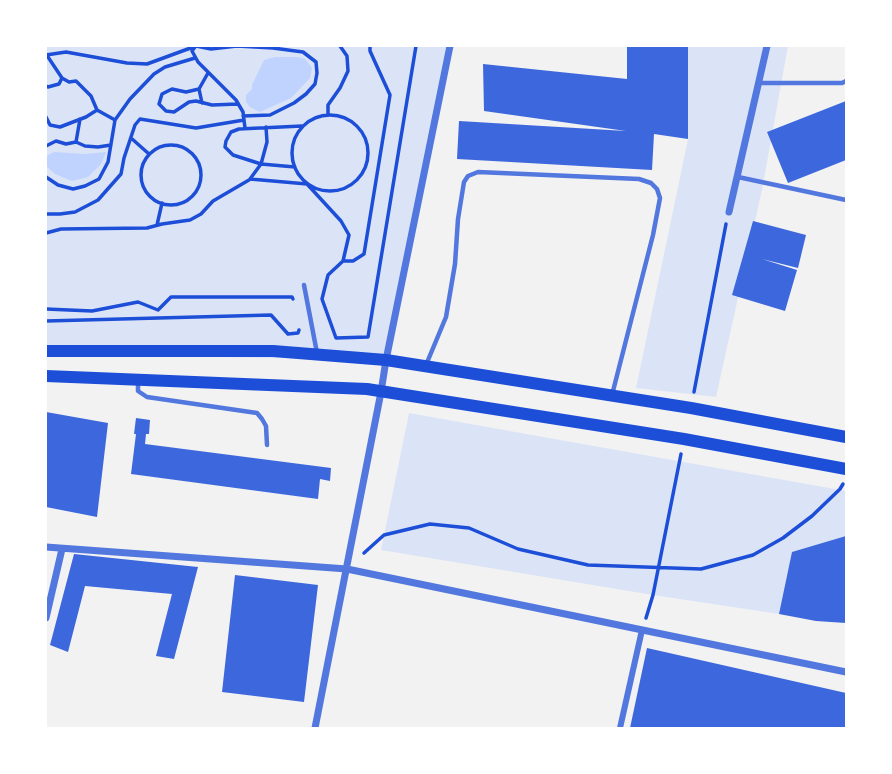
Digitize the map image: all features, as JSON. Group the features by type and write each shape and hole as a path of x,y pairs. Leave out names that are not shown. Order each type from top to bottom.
{"main road":[{"path":"46,351 273,351 386,360 691,408 846,437"},
{"path":"46,376 367,389 684,439 846,469"}],"street":[{"path":"315,729 450,46"},
{"path":"729,212 767,46"},
{"path":"46,547 347,569 846,672"},
{"path":"46,618 62,549"},
{"path":"620,729 642,630"}],"lane":[{"path":"758,83 846,81"},
{"path":"425,366 446,317 455,264 458,219 464,183 468,176 478,172 639,179 657,189 660,198 612,395"},
{"path":"737,177 846,200"},
{"path":"304,285 317,354"},
{"path":"138,380 138,391 147,397 257,414 266,426 267,444"}],"path":[{"path":"196,46 192,51 195,58 238,104 245,128"},
{"path":"46,214 75,212 98,200 121,174 135,125 141,119 196,128 270,115 306,94 314,84 316,62 303,52 237,46 211,49 196,46 147,64 66,52 46,55 62,78 69,82 76,81 91,96 97,110 115,120"},
{"path":"328,115 328,105 348,71 347,57 340,46"},
{"path":"343,261 353,261 364,254 390,95 370,46"},
{"path":"250,179 307,184 320,190 344,189 362,174 367,163 369,150 359,128 350,120 339,116 313,118 302,126 295,137 292,150 298,175 307,184 341,221 349,235 343,261 328,275 322,299 336,338 368,337 416,46"},
{"path":"46,177 58,185 73,189 99,178 108,162 115,120 130,99 154,74 165,67 195,58"},
{"path":"202,103 199,89 208,73"},
{"path":"46,86 59,84 62,78"},
{"path":"199,89 186,92 172,89 162,94 159,104 166,111 174,112 189,102 238,104"},
{"path":"46,117 50,125 60,127 97,110"},
{"path":"76,142 80,119"},
{"path":"295,167 261,164 233,155 225,148 226,141 231,132 239,129 302,126"},
{"path":"46,233 61,229 147,229 190,220 201,214 213,201 250,179 261,164 267,142 266,127"},
{"path":"131,138 149,154"},
{"path":"46,146 56,141 98,147 111,145"},
{"path":"177,145 193,155 198,163 200,182 190,198 181,203 162,203 153,199 146,191 142,182 143,162 157,148 177,145"},
{"path":"157,226 162,203"},
{"path":"691,408 729,212"},
{"path":"46,309 92,311 138,302 158,310 171,297 185,297 292,298 297,310"},
{"path":"46,320 271,315 288,334 298,333 301,322"},
{"path":"642,630 658,568 684,439"},
{"path":"347,569 384,535 430,524 470,528 517,549 588,565 701,569 753,555 783,538 812,516 840,489 846,477"}],"shaded area":[{"path":"46,46 450,46 386,360 46,354"},
{"path":"688,46 788,46 762,190 716,397 636,388 688,139"},
{"path":"409,413 846,491 846,622 653,595 381,550"}],"water":[{"path":"275,57 305,59 312,68 310,78 291,98 260,112 250,107 246,102 246,95 252,89 264,60"},
{"path":"54,152 106,152 101,164 88,177 72,181 55,174 46,166 46,156"}],"building":[{"path":"627,46 688,46 688,139 654,134 652,170 457,159 459,121 626,131 484,111 483,64 627,79"},
{"path":"846,101 846,160 788,183 767,132"},
{"path":"753,221 806,235 798,268 762,259 797,270 785,311 732,295"},
{"path":"46,412 108,423 97,517 46,507"},
{"path":"136,418 150,420 145,444 331,468 330,481 320,479 318,499 131,474"},
{"path":"846,536 846,623 779,614 792,552"},
{"path":"74,554 198,567 174,659 156,656 172,594 85,586 68,652 50,645"},
{"path":"235,575 318,585 304,702 222,692"},
{"path":"647,648 846,693 846,728 630,728"}]}
